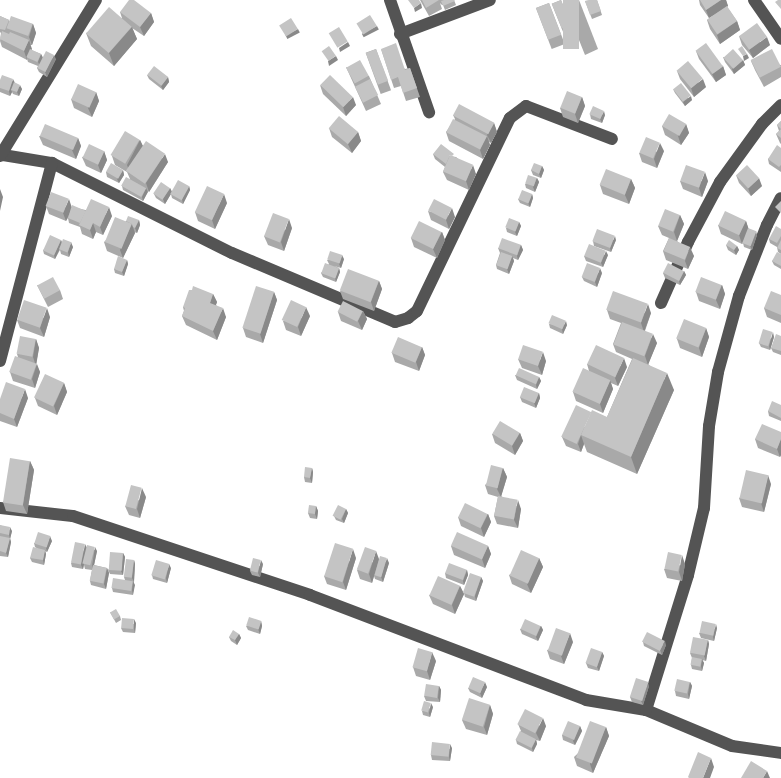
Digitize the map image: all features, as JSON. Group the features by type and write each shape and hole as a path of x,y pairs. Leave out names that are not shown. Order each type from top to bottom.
{"street":[{"path":"96,0 1,155 52,164 232,253 395,321 408,318 417,311 510,118 526,106 612,139"},
{"path":"390,0 429,112"},
{"path":"400,33 490,0"},
{"path":"754,0 781,39"},
{"path":"661,303 688,242 720,182 762,124 781,105"},
{"path":"0,361 52,164"},
{"path":"646,710 688,574 704,508 709,426 718,372 739,296 767,225 781,198"},
{"path":"0,508 73,516 310,595 586,700 646,710 732,747 781,753"}],"building":[{"path":"129,0 134,0 151,13 140,27 120,12"},
{"path":"408,0 419,0 421,3 414,8"},
{"path":"422,0 439,0 426,8"},
{"path":"561,0 571,25 562,29 552,4"},
{"path":"563,0 579,0 579,49 563,49"},
{"path":"597,0 601,11 590,15 585,1"},
{"path":"700,0 721,0 706,10"},
{"path":"781,0 781,9 775,2"},
{"path":"441,1 455,1 443,6"},
{"path":"549,3 561,35 548,40 536,8"},
{"path":"727,6 737,21 717,34 707,19"},
{"path":"109,7 132,27 109,53 86,33"},
{"path":"370,15 377,26 363,35 356,23"},
{"path":"0,16 9,20 5,30 0,29"},
{"path":"11,16 33,24 28,36 7,28"},
{"path":"291,18 298,29 286,36 279,25"},
{"path":"757,23 767,37 749,50 739,36"},
{"path":"339,27 348,42 337,48 329,33"},
{"path":"2,31 29,40 24,51 0,39"},
{"path":"396,43 405,70 410,68 417,88 403,93 398,77 391,80 381,49"},
{"path":"706,43 723,66 713,74 695,51"},
{"path":"329,46 336,56 329,61 322,51"},
{"path":"742,46 747,54 743,56 738,49"},
{"path":"30,49 41,54 37,62 26,57"},
{"path":"376,49 388,81 378,85 366,53"},
{"path":"733,49 743,60 733,69 723,58"},
{"path":"772,49 781,67 760,78 751,60"},
{"path":"46,51 54,55 45,72 37,68"},
{"path":"360,60 369,76 355,84 346,68"},
{"path":"688,61 703,79 691,88 677,71"},
{"path":"154,66 168,77 161,86 147,75"},
{"path":"2,75 13,79 9,91 0,88"},
{"path":"330,75 353,97 343,107 320,85"},
{"path":"370,79 378,95 363,103 355,87"},
{"path":"14,82 20,85 17,92 11,90"},
{"path":"681,83 691,96 683,102 673,89"},
{"path":"78,84 96,92 89,108 71,100"},
{"path":"567,91 582,97 575,114 560,108"},
{"path":"459,104 494,123 488,134 453,115"},
{"path":"593,106 604,111 600,119 589,114"},
{"path":"669,114 686,124 679,136 662,126"},
{"path":"339,116 358,132 348,144 329,128"},
{"path":"453,119 487,136 480,150 446,132"},
{"path":"45,124 78,138 73,150 40,136"},
{"path":"125,131 140,140 125,164 111,155"},
{"path":"646,137 660,143 653,159 639,153"},
{"path":"146,141 165,154 145,184 126,171"},
{"path":"89,144 104,151 98,165 83,158"},
{"path":"441,144 454,154 450,155 446,164 433,154"},
{"path":"777,145 781,148 779,167 768,159"},
{"path":"450,155 473,165 466,181 443,172"},
{"path":"111,163 123,170 118,179 106,172"},
{"path":"534,163 542,166 539,174 531,170"},
{"path":"686,165 705,172 699,188 680,181"},
{"path":"747,165 759,178 748,188 736,175"},
{"path":"606,169 631,179 625,195 600,185"},
{"path":"528,175 537,178 534,186 525,184"},
{"path":"126,177 146,188 141,197 121,186"},
{"path":"178,180 189,186 182,200 170,194"},
{"path":"161,182 170,188 162,200 153,194"},
{"path":"207,186 224,194 212,220 195,212"},
{"path":"522,190 532,194 528,203 518,199"},
{"path":"51,192 69,199 63,213 46,206"},
{"path":"91,199 109,207 100,227 93,223 90,230 79,225"},
{"path":"434,199 452,208 446,220 428,211"},
{"path":"781,201 781,213 775,207"},
{"path":"72,205 86,211 80,223 68,218"},
{"path":"665,209 680,215 673,232 658,226"},
{"path":"725,211 746,221 739,235 718,226"},
{"path":"273,213 289,219 280,242 264,236"},
{"path":"128,216 139,220 135,228 126,221"},
{"path":"115,217 132,224 122,249 105,242"},
{"path":"509,218 519,222 515,231 505,227"},
{"path":"419,221 441,232 433,249 411,238"},
{"path":"776,226 781,229 781,236 777,243 769,239"},
{"path":"748,228 756,231 751,246 742,243"},
{"path":"597,229 615,236 610,248 592,241"},
{"path":"50,235 61,240 54,255 43,251"},
{"path":"502,238 521,245 517,255 498,248"},
{"path":"669,238 690,247 685,260 664,251"},
{"path":"63,239 71,242 67,252 59,249"},
{"path":"729,240 737,246 734,250 726,245"},
{"path":"589,244 606,251 601,263 584,256"},
{"path":"330,251 342,255 340,264 327,260"},
{"path":"501,252 512,256 507,269 496,265"},
{"path":"777,252 781,254 781,266 772,261"},
{"path":"118,256 127,260 122,272 114,269"},
{"path":"325,263 339,268 335,278 321,273"},
{"path":"587,263 600,268 595,282 582,277"},
{"path":"668,263 684,271 679,281 663,273"},
{"path":"348,269 379,281 371,302 340,290"},
{"path":"53,277 60,290 44,299 37,285"},
{"path":"701,277 722,285 716,300 695,292"},
{"path":"193,286 213,294 210,303 223,308 213,331 182,316 189,290 192,290"},
{"path":"256,286 274,292 260,334 242,328"},
{"path":"613,291 648,304 641,322 606,310"},
{"path":"771,291 781,295 781,315 764,308"},
{"path":"24,300 47,308 40,328 17,320"},
{"path":"291,300 306,307 297,327 282,320"},
{"path":"343,301 363,311 357,322 338,312"},
{"path":"552,315 566,321 562,329 548,323"},
{"path":"684,319 706,328 698,347 676,338"},
{"path":"622,322 653,334 644,356 613,344"},
{"path":"763,329 773,332 768,346 759,343"},
{"path":"776,334 781,336 781,351 771,348"},
{"path":"20,336 36,339 32,357 17,354"},
{"path":"398,337 422,347 415,363 391,353"},
{"path":"523,345 543,352 538,366 518,359"},
{"path":"596,345 624,358 615,377 587,364"},
{"path":"15,356 37,364 31,380 9,372"},
{"path":"633,358 667,373 631,457 581,435 592,410 607,417"},
{"path":"519,368 539,377 536,384 516,375"},
{"path":"583,368 610,380 600,404 572,392"},
{"path":"45,374 64,383 53,406 34,398"},
{"path":"6,382 25,389 14,419 0,413 0,399"},
{"path":"524,387 539,393 535,403 520,397"},
{"path":"772,401 781,405 781,418 768,411"},
{"path":"576,405 591,412 577,444 561,437"},
{"path":"500,421 520,433 512,446 492,434"},
{"path":"762,424 781,432 777,449 755,439"},
{"path":"10,458 30,461 23,506 3,502"},
{"path":"491,465 503,468 498,488 486,485"},
{"path":"305,467 312,468 310,478 304,477"},
{"path":"746,470 768,475 762,503 739,498"},
{"path":"131,485 142,488 136,509 125,506"},
{"path":"498,496 518,500 514,519 494,516"},
{"path":"465,503 487,514 480,528 458,517"},
{"path":"309,505 316,506 315,514 308,513"},
{"path":"338,505 346,509 341,520 333,516"},
{"path":"0,525 10,527 9,535 0,533"},
{"path":"38,532 50,536 47,547 34,543"},
{"path":"457,532 488,546 482,560 451,546"},
{"path":"0,536 10,538 6,553 0,551"},
{"path":"75,542 85,544 81,565 71,563"},
{"path":"335,543 353,549 342,582 324,576"},
{"path":"87,545 95,547 90,565 82,563"},
{"path":"33,547 45,550 43,560 30,558"},
{"path":"365,547 376,551 368,574 357,570"},
{"path":"521,550 539,558 528,584 510,576"},
{"path":"110,552 123,553 122,571 109,570"},
{"path":"668,552 682,555 678,572 664,569"},
{"path":"380,556 387,558 381,577 374,575"},
{"path":"253,558 261,560 258,573 250,571"},
{"path":"126,559 134,560 132,578 124,577"},
{"path":"156,560 169,564 165,579 151,575"},
{"path":"449,563 467,570 463,580 445,573"},
{"path":"93,565 107,568 103,584 90,581"},
{"path":"470,573 481,577 474,597 463,593"},
{"path":"438,576 460,586 451,605 429,595"},
{"path":"113,578 133,581 131,591 111,588"},
{"path":"116,609 120,616 114,619 110,612"},
{"path":"249,617 261,621 259,630 246,626"},
{"path":"122,618 134,619 133,629 121,628"},
{"path":"525,619 541,626 536,636 521,629"},
{"path":"702,621 716,624 713,636 700,633"},
{"path":"556,628 570,633 562,656 548,651"},
{"path":"233,630 239,634 235,640 229,637"},
{"path":"647,632 665,641 660,651 642,642"},
{"path":"693,637 708,640 705,656 690,653"},
{"path":"418,648 432,652 427,671 412,667"},
{"path":"591,648 602,652 597,667 586,663"},
{"path":"692,657 702,659 700,667 690,665"},
{"path":"473,677 485,682 480,693 468,688"},
{"path":"636,678 648,682 642,701 630,697"},
{"path":"677,679 690,682 687,694 674,691"},
{"path":"426,684 439,686 437,698 424,696"},
{"path":"469,698 490,705 483,727 462,720"},
{"path":"424,701 431,703 428,713 421,711"},
{"path":"525,709 543,718 535,733 517,724"},
{"path":"568,721 580,726 574,740 562,735"},
{"path":"590,721 606,727 592,764 576,757"},
{"path":"520,731 536,739 531,748 515,740"},
{"path":"432,742 450,744 449,757 431,755"},
{"path":"698,752 711,758 703,778 689,778 688,777"},
{"path":"751,761 767,771 763,778 741,778"}]}
